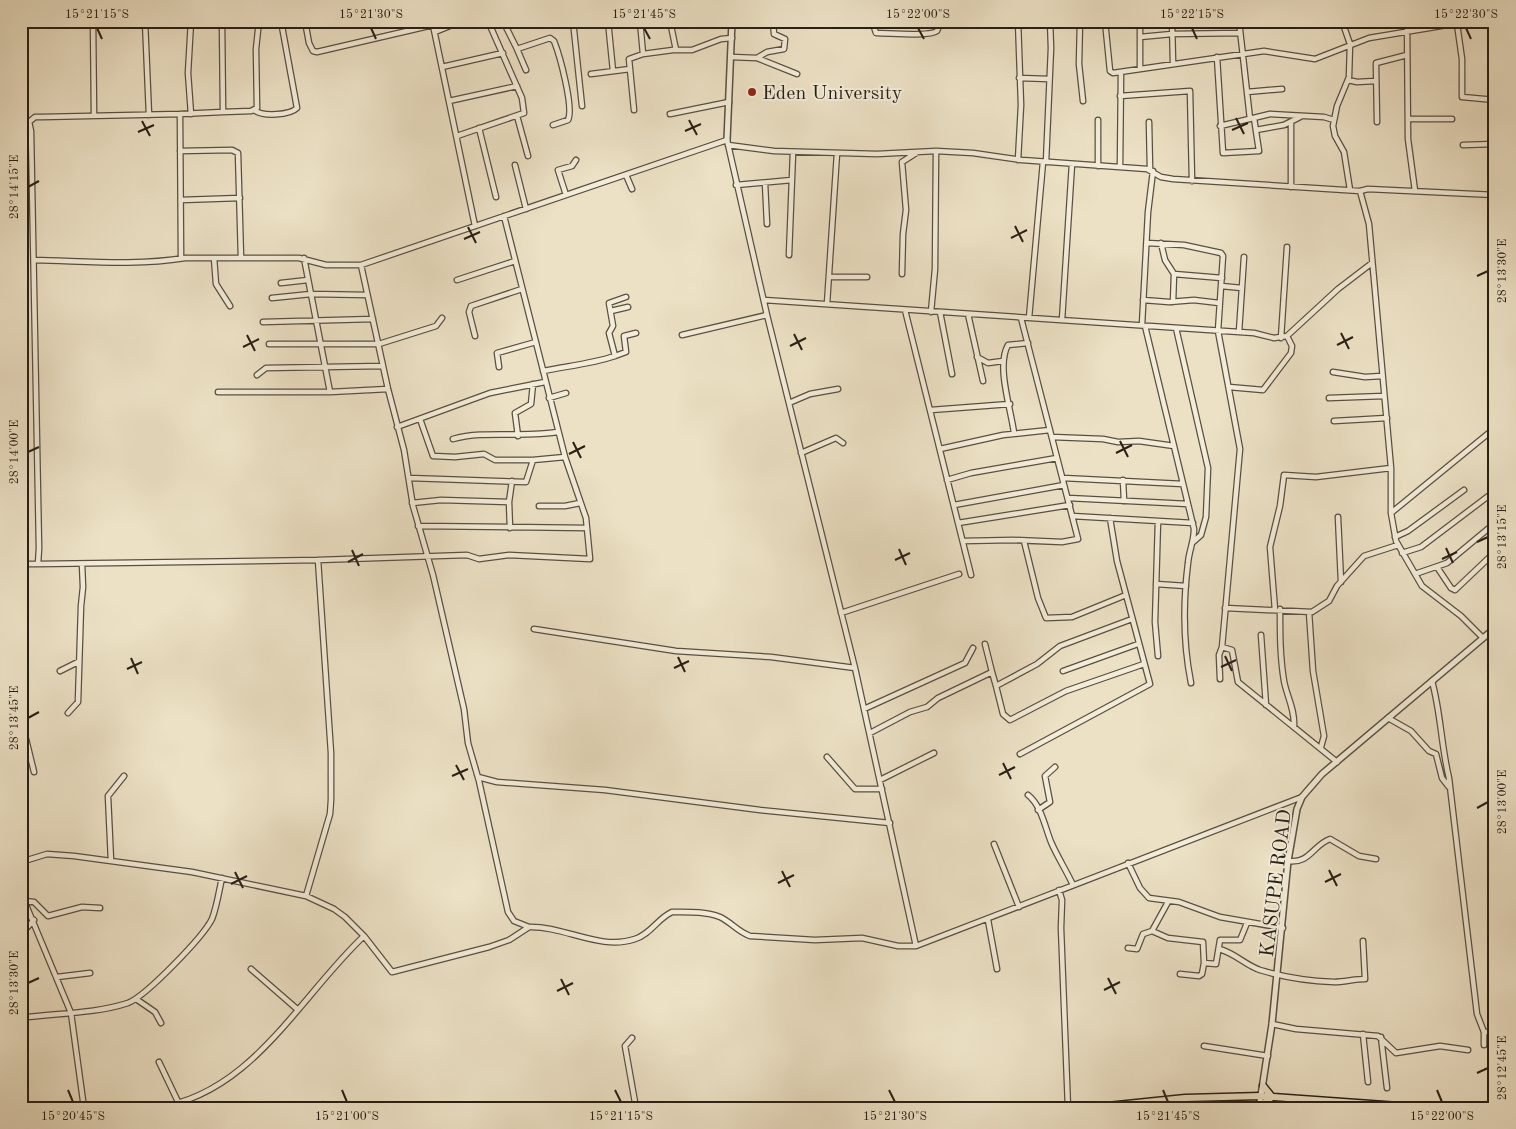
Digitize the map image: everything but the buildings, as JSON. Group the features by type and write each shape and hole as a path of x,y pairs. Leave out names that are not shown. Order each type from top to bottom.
{"main road":[{"path":"1088,1108 1185,1098 1252,1096 1256,1095 1263,1087 1272,1097"},
{"path":"1252,1096 1260,1104"},
{"path":"1260,1104 1272,1097"},
{"path":"1260,1104 1272,1097 1428,1108"}],"street":[{"path":"93,21 94,115"},
{"path":"145,21 149,115"},
{"path":"190,21 188,73 191,114"},
{"path":"222,21 223,112"},
{"path":"254,110 258,106 256,49 259,21"},
{"path":"29,122 35,117 191,114 254,110 257,113 277,114 296,111 298,108 281,21"},
{"path":"305,21 309,44 313,51 316,52 430,24 435,32 475,226"},
{"path":"435,32 462,21"},
{"path":"457,136 524,113 525,109 517,86 488,21"},
{"path":"511,21 504,23 526,70"},
{"path":"573,21 582,106"},
{"path":"608,21 613,70"},
{"path":"640,21 643,54"},
{"path":"670,21 676,50"},
{"path":"732,21 727,143 767,315 855,668 916,946"},
{"path":"757,58 767,52 784,49 785,39 774,34 773,21"},
{"path":"872,21 876,33 905,32 927,35 938,31 941,21"},
{"path":"1018,21 1021,105 1018,160"},
{"path":"1029,318 1044,162 1050,21"},
{"path":"1080,21 1079,64 1083,101"},
{"path":"1104,21 1111,72 1269,51 1315,59 1350,44 1407,31 1471,21"},
{"path":"1140,21 1140,68"},
{"path":"1172,21 1173,63"},
{"path":"1217,57 1220,83 1222,150 1225,154 1258,152 1239,21"},
{"path":"1350,190 1344,152 1334,133 1334,120 1348,80 1350,44 1343,22 1351,21"},
{"path":"1407,21 1408,119 1415,191"},
{"path":"1432,21 1432,27"},
{"path":"1460,23 1462,97 1495,100"},
{"path":"1140,37 1240,32"},
{"path":"517,49 550,38 554,41 570,115 568,120 553,125"},
{"path":"634,110 630,58 643,54 676,50 696,50 721,39 732,38"},
{"path":"442,66 503,53"},
{"path":"1377,122 1375,82 1377,62 1407,55"},
{"path":"731,56 757,58 776,68 796,74"},
{"path":"591,74 630,69"},
{"path":"1120,167 1121,72"},
{"path":"1019,78 1048,80"},
{"path":"1348,80 1375,82"},
{"path":"449,101 517,86"},
{"path":"1248,92 1282,89"},
{"path":"1120,96 1190,91 1192,181"},
{"path":"670,114 729,102"},
{"path":"180,114 181,258"},
{"path":"1220,126 1270,114 1324,117 1334,120"},
{"path":"517,116 528,156"},
{"path":"1256,130 1291,122 1300,117"},
{"path":"21,119 29,122"},
{"path":"1408,119 1452,119"},
{"path":"1098,120 1098,166"},
{"path":"29,122 32,131 35,260 38,564"},
{"path":"1149,122 1151,170 1143,300 1144,326 1192,523 1193,542 1188,560 1185,631 1191,683"},
{"path":"1291,122 1291,187"},
{"path":"479,128 496,197"},
{"path":"35,260 132,262 181,258 304,258 326,266 361,265 566,195 727,143 751,150 793,152 936,151 980,154 1018,160 1151,170 1164,178 1192,181 1360,191 1368,189 1495,195"},
{"path":"1463,145 1495,144"},
{"path":"180,151 235,151 239,157 241,258"},
{"path":"931,312 935,269 936,151"},
{"path":"789,255 793,152"},
{"path":"902,274 902,234 906,210 902,162 918,152"},
{"path":"826,304 837,153"},
{"path":"566,195 558,170 572,166 576,160"},
{"path":"515,164 526,209"},
{"path":"1062,320 1072,164"},
{"path":"626,175 632,189"},
{"path":"736,185 792,180"},
{"path":"765,183 766,224"},
{"path":"1360,191 1368,216 1392,468 1391,513 1395,537 1402,553 1425,588 1461,616 1483,638"},
{"path":"181,200 240,198"},
{"path":"21,564 318,560 467,555 479,559 509,555 589,559 591,557 586,518 565,458 504,216"},
{"path":"1147,242 1184,245 1222,254 1218,331 1240,449 1222,647 1219,655 1220,680"},
{"path":"1160,244 1165,260 1174,274 1173,302"},
{"path":"1281,338 1286,248"},
{"path":"1239,332 1244,257"},
{"path":"214,258 216,284 230,306"},
{"path":"304,258 330,392"},
{"path":"457,280 515,261"},
{"path":"764,300 1239,332 1281,338 1287,336 1338,289 1372,263"},
{"path":"361,265 410,478 412,503 464,709 468,743 478,777 509,918 529,927 556,930 612,943 627,942 645,935 667,914 687,912 720,917 740,932 750,936 814,940 851,937 898,946 916,946 988,920 1059,890 1302,797"},
{"path":"1174,274 1222,278"},
{"path":"829,277 867,277"},
{"path":"281,283 308,280"},
{"path":"1221,286 1242,288"},
{"path":"475,336 469,312 471,306 522,289"},
{"path":"272,298 311,294 368,295"},
{"path":"615,356 609,333 613,326 610,302 626,297"},
{"path":"1143,300 1173,302 1194,300 1219,303"},
{"path":"611,311 628,307"},
{"path":"906,310 971,575"},
{"path":"940,312 952,374"},
{"path":"968,314 983,381"},
{"path":"682,335 767,315"},
{"path":"269,344 379,344 436,326 442,318"},
{"path":"963,541 1062,542 1078,540 1021,318"},
{"path":"263,322 315,319 372,319"},
{"path":"1176,328 1208,468 1206,517 1201,535 1193,542"},
{"path":"543,371 575,364 594,363 626,352 624,336 636,333"},
{"path":"1229,387 1263,390 1291,353 1292,346 1287,336"},
{"path":"499,367 497,353 536,342"},
{"path":"1014,434 1003,361 1008,345 1028,343"},
{"path":"977,357 988,364 1003,361"},
{"path":"258,376 266,368 383,366"},
{"path":"1333,372 1365,377 1382,376"},
{"path":"397,428 490,393 545,382"},
{"path":"518,436 516,413 531,404 534,384"},
{"path":"218,392 330,392 388,389"},
{"path":"789,403 810,394 838,389"},
{"path":"549,398 566,393"},
{"path":"1329,398 1384,396"},
{"path":"931,410 1010,404"},
{"path":"1334,421 1387,418"},
{"path":"420,419 433,456 455,457 484,454 495,460 565,458"},
{"path":"1391,513 1495,428"},
{"path":"940,449 1014,434 1050,430"},
{"path":"453,439 473,435 518,436 558,432"},
{"path":"1052,437 1104,439 1118,442 1139,441 1174,446"},
{"path":"801,453 836,438 843,444"},
{"path":"948,480 978,472 1057,458"},
{"path":"410,478 528,481 528,472 533,460"},
{"path":"1294,727 1295,715 1286,688 1280,655 1270,547 1280,506 1284,475 1316,477 1392,468"},
{"path":"1063,478 1183,484"},
{"path":"1123,480 1124,501"},
{"path":"510,528 509,502 512,481"},
{"path":"954,505 1064,485"},
{"path":"1395,537 1408,531 1464,490"},
{"path":"1402,553 1421,547 1495,491"},
{"path":"1068,498 1188,504"},
{"path":"412,503 440,500 509,502"},
{"path":"539,506 565,506 580,503"},
{"path":"958,523 1070,505"},
{"path":"1072,516 1192,523"},
{"path":"1338,517 1341,582"},
{"path":"1020,754 1108,705 1149,685 1115,550 1110,518"},
{"path":"1158,521 1155,622 1158,656"},
{"path":"1415,574 1437,567 1457,556 1495,523"},
{"path":"418,526 505,525 510,528 587,528"},
{"path":"1024,541 1038,598 1046,618 1072,617 1126,595"},
{"path":"415,557 424,545"},
{"path":"1225,608 1309,612 1329,601 1341,582 1366,555 1398,545"},
{"path":"1437,567 1451,588 1456,590 1495,552"},
{"path":"306,896 328,821 331,800 331,753 318,560"},
{"path":"68,713 78,702 78,662 83,587 82,564"},
{"path":"841,613 959,574"},
{"path":"1156,584 1186,586"},
{"path":"1309,612 1313,671 1324,736 1321,747"},
{"path":"996,686 1037,664 1060,646 1132,619"},
{"name":"KASUPE ROAD","path":"1260,1104 1278,974 1288,862 1297,809 1302,797 1316,779 1495,628"},
{"path":"534,630 676,650 771,657 855,668"},
{"path":"1261,635 1266,705"},
{"path":"985,644 1005,717 1010,720 1066,691 1144,664"},
{"path":"1063,671 1138,644"},
{"path":"1222,647 1232,650 1236,680 1321,747 1337,762"},
{"path":"864,709 962,665 969,658 973,648"},
{"path":"60,671 78,662"},
{"path":"870,734 915,710 927,707 938,698 992,672"},
{"path":"1432,681 1440,710 1471,949 1477,1014 1484,1032 1484,1045"},
{"path":"1388,718 1410,732 1429,751 1436,754 1442,778 1449,787"},
{"path":"21,737 26,739 34,772"},
{"path":"880,780 934,754"},
{"path":"827,757 854,788 882,789"},
{"path":"1038,810 1050,802 1045,776 1055,767"},
{"path":"111,861 108,796 124,776"},
{"path":"478,777 497,782 605,790 890,824"},
{"path":"1028,796 1038,810 1072,885"},
{"path":"1288,862 1296,862 1306,858 1324,841 1330,839 1359,856 1376,858"},
{"path":"994,844 1018,907"},
{"path":"21,862 53,854 222,878 306,896 334,909 364,936 392,972 489,947 509,940 529,927"},
{"path":"1128,863 1140,888 1147,896 1168,902 1179,902 1220,917 1283,928"},
{"path":"21,1018 112,1007 136,999 185,953 207,928 214,911 222,878"},
{"path":"1059,890 1062,900 1061,928 1068,1108"},
{"path":"21,893 72,1013 84,1108"},
{"path":"25,901 34,902 48,916 82,907 100,908"},
{"path":"1152,931 1168,902"},
{"path":"21,934 34,920"},
{"path":"988,920 997,969"},
{"path":"1204,963 1216,964 1221,939 1240,940 1247,923"},
{"path":"1128,948 1137,949 1144,932 1152,931 1168,938 1203,942 1204,963 1201,975 1180,974"},
{"path":"154,1108 180,1102 208,1092 227,1080 262,1051 329,971 364,936"},
{"path":"1219,950 1233,954 1254,968 1278,974 1333,982 1365,979 1363,941"},
{"path":"251,969 297,1010"},
{"path":"57,976 90,973"},
{"path":"136,999 155,1012 161,1023"},
{"path":"1272,1024 1296,1029 1381,1037 1396,1053 1440,1046 1468,1050"},
{"path":"1484,1032 1495,1032"},
{"path":"1363,1034 1368,1082"},
{"path":"1381,1037 1387,1088"},
{"path":"632,1038 625,1046 636,1108"},
{"path":"1204,1046 1268,1056"},
{"path":"158,1062 180,1102 181,1108"},
{"path":"1249,1108 1260,1104"}],"waterway":[{"path":"322,1108 323,1101"}],"place":[{"name":"Eden University","path":"752,92"}]}
